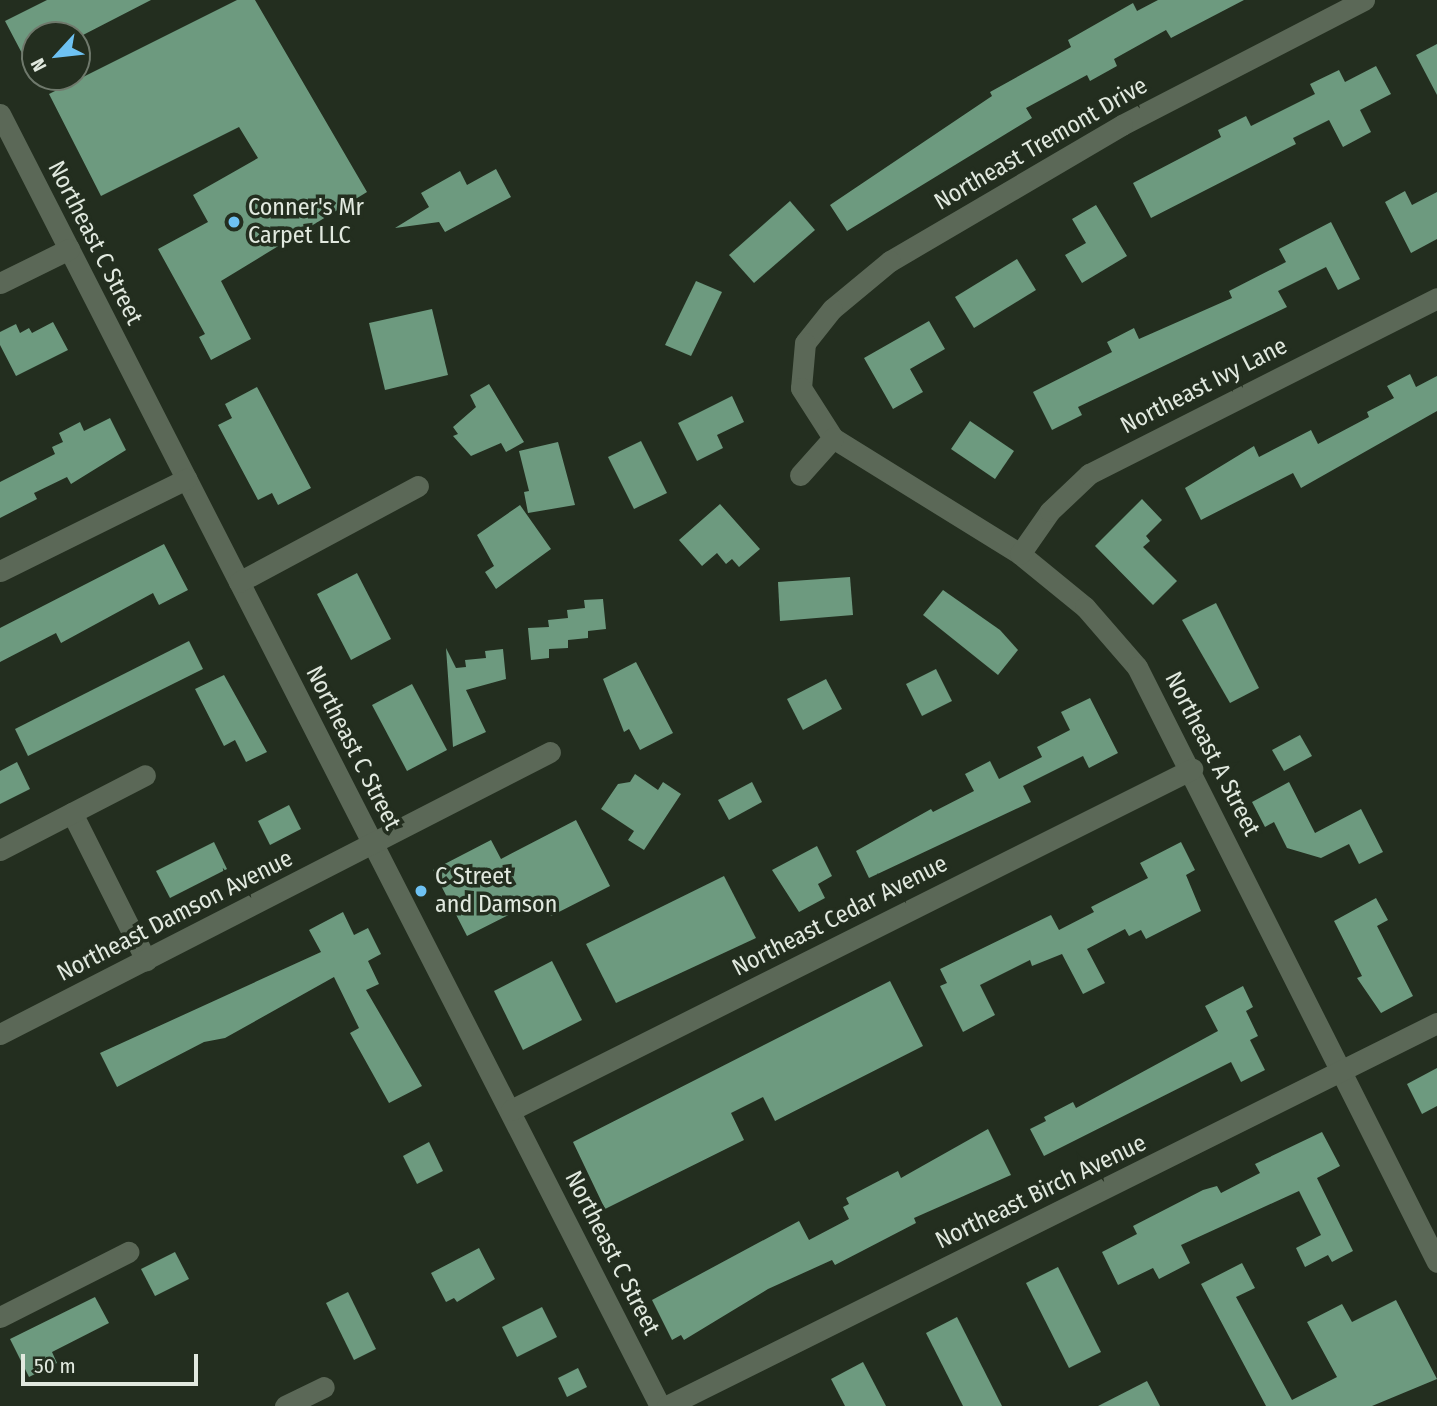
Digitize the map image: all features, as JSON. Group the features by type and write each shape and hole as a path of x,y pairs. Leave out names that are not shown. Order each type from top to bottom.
{"street":[{"name":"Northeast Tremont Drive","path":"801,388 805,343 832,309 890,261 1122,125 1364,0"},
{"name":"Northeast C Street","path":"0,114 660,1406"},
{"path":"0,283 69,249"},
{"name":"Northeast Ivy Lane","path":"1020,554 1051,512 1089,474 1437,298"},
{"name":"Northeast A Street","path":"801,388 833,438 1020,554 1085,607 1138,667 1192,769 1437,1262"},
{"path":"800,475 833,438"},
{"path":"0,571 186,479"},
{"path":"239,582 418,486"},
{"name":"Northeast Damson Avenue","path":"0,1034 374,846 550,752"},
{"name":"Northeast Cedar Avenue","path":"511,1110 1192,769"},
{"path":"0,850 145,775"},
{"path":"72,813 146,960"},
{"name":"Northeast Birch Avenue","path":"667,1406 1437,1023"},
{"path":"0,1317 128,1252"},
{"path":"285,1406 324,1387"}],"building":[{"path":"47,0 151,0 91,31 91,21 21,21 21,51 5,21"},
{"path":"237,0 255,0 367,192 221,281 251,339 211,360 199,337 205,334 158,249 208,222 193,195 258,158 239,127 101,196 49,94 55,91 91,91 91,73"},
{"path":"1158,0 1244,0 1171,38 1166,30 1114,59 1117,66 1090,81 1087,75 1026,108 1032,118 847,231 830,205 992,96 990,92 1071,47 1068,40 1133,3 1137,11"},
{"path":"1437,44 1437,95 1416,55"},
{"path":"1376,66 1391,94 1360,110 1371,132 1343,147 1329,120 1293,138 1296,144 1151,218 1133,183 1221,137 1218,130 1246,116 1251,126 1315,94 1310,84 1339,70 1345,82"},
{"path":"496,169 511,197 445,232 439,222 395,228 429,207 421,193 460,171 467,185"},
{"path":"1405,191 1412,205 1437,192 1437,239 1411,253 1385,202"},
{"path":"790,201 815,230 754,283 729,255"},
{"path":"1096,205 1127,256 1082,283 1065,255 1086,243 1072,219"},
{"path":"1331,222 1360,279 1338,290 1326,267 1278,291 1287,307 1078,407 1082,415 1052,430 1033,392 1112,352 1107,342 1134,328 1139,339 1232,298 1229,291 1286,262 1279,249"},
{"path":"1017,259 1036,290 974,328 955,297"},
{"path":"696,281 722,292 691,356 665,345"},
{"path":"432,309 448,375 385,390 369,323"},
{"path":"929,321 945,349 910,369 923,392 893,409 864,358"},
{"path":"53,322 68,350 16,376 0,345 0,332 16,324 20,333 29,328 32,333"},
{"path":"1410,374 1416,387 1437,376 1437,411 1301,488 1293,473 1201,520 1185,488 1254,446 1259,457 1311,430 1318,444 1369,417 1367,412 1394,398 1387,386"},
{"path":"489,384 524,442 506,452 501,443 471,456 453,436 458,434 453,427 476,407 470,395"},
{"path":"257,387 311,488 278,505 272,493 258,500 218,425 232,418 225,404"},
{"path":"732,396 744,422 717,435 723,448 697,461 678,423"},
{"path":"110,418 126,450 71,484 67,477 34,493 37,499 0,518 0,482 55,454 52,447 63,442 59,433 80,422 84,431"},
{"path":"970,421 1014,451 995,479 951,449"},
{"path":"641,441 667,493 634,509 608,457"},
{"path":"558,442 575,505 528,513 524,492 529,491 519,451"},
{"path":"1142,499 1162,520 1146,536 1150,541 1143,547 1177,581 1153,605 1095,546"},
{"path":"720,504 760,549 739,567 732,559 726,564 717,553 702,566 679,540"},
{"path":"520,505 551,549 496,589 485,572 494,566 477,535"},
{"path":"164,544 188,590 159,605 153,593 61,643 56,633 0,662 0,628"},
{"path":"357,573 391,639 351,660 317,594"},
{"path":"850,577 853,615 780,621 778,582"},
{"path":"943,590 1000,630 1018,650 998,675 923,615"},
{"path":"603,599 606,629 588,631 588,638 568,640 568,648 549,649 549,658 531,660 528,628 549,627 548,620 568,618 567,610 585,608 584,600"},
{"path":"1216,603 1259,688 1230,703 1182,620"},
{"path":"189,641 203,669 28,756 15,729"},
{"path":"446,648 456,668 466,667 465,660 486,658 485,651 503,649 506,679 466,690 486,732 453,747"},
{"path":"636,662 673,733 640,750 629,729 624,732 603,679"},
{"path":"936,669 952,701 922,716 906,684"},
{"path":"224,675 267,752 246,762 235,740 224,746 195,689"},
{"path":"826,679 842,709 803,730 787,699"},
{"path":"412,684 447,750 407,771 372,705"},
{"path":"1090,698 1118,753 1089,768 1083,756 1023,786 1031,802 869,878 856,851 931,809 933,812 974,791 965,774 990,761 999,779 1042,757 1037,747 1070,730 1061,712"},
{"path":"1300,735 1312,756 1284,771 1272,750"},
{"path":"17,762 30,789 0,804 0,771"},
{"path":"635,774 658,790 663,782 681,794 644,850 628,840 634,831 601,809 618,784 630,782"},
{"path":"752,782 762,802 729,820 718,800"},
{"path":"1289,782 1315,833 1361,809 1383,852 1359,864 1349,844 1321,858 1287,848 1274,822 1265,827 1252,802"},
{"path":"289,805 301,829 270,845 258,821"},
{"path":"576,820 610,886 551,916 542,898 467,936 433,870 491,840 501,859"},
{"path":"214,842 227,869 170,898 156,871"},
{"path":"1181,842 1195,870 1186,875 1201,911 1146,939 1141,930 1129,936 1125,929 1087,949 1105,983 1083,994 1062,954 1032,966 1030,960 980,985 995,1015 963,1032 940,986 947,983 940,969 1051,915 1059,930 1094,912 1091,907 1148,878 1140,863"},
{"path":"817,846 832,876 818,884 825,898 799,912 772,870"},
{"path":"724,876 756,938 616,1003 586,944"},
{"path":"1376,898 1388,920 1377,926 1413,996 1381,1013 1357,978 1362,976 1334,921"},
{"path":"343,912 354,935 368,928 381,954 368,961 379,984 366,990 422,1086 389,1103 350,1033 359,1028 334,977 225,1038 204,1042 117,1087 100,1053 321,952 309,930"},
{"path":"552,961 582,1020 523,1050 494,991"},
{"path":"890,981 923,1046 775,1121 763,1097 731,1113 744,1140 605,1209 573,1142"},
{"path":"1243,986 1253,1007 1246,1011 1258,1036 1250,1040 1265,1070 1241,1082 1231,1062 1044,1156 1030,1129 1046,1121 1044,1117 1073,1102 1076,1108 1218,1031 1205,1006"},
{"path":"1437,1068 1437,1106 1422,1114 1407,1084"},
{"path":"988,1129 1011,1175 914,1218 916,1223 835,1265 832,1260 768,1289 684,1340 681,1335 672,1340 652,1300 799,1221 809,1240 849,1219 843,1207 849,1204 846,1198 898,1171 901,1178"},
{"path":"1322,1132 1340,1166 1317,1178 1353,1251 1332,1262 1328,1255 1305,1267 1296,1248 1321,1235 1299,1191 1181,1245 1190,1263 1159,1279 1153,1268 1118,1285 1102,1252 1137,1234 1133,1226 1203,1190 1217,1186 1221,1193 1260,1173 1255,1164"},
{"path":"429,1142 443,1171 417,1184 403,1156"},
{"path":"479,1248 495,1279 457,1302 454,1298 446,1302 431,1273"},
{"path":"175,1252 189,1279 155,1296 141,1269"},
{"path":"1242,1263 1255,1288 1236,1297 1292,1400 1337,1377 1307,1322 1342,1304 1352,1322 1396,1300 1437,1379 1372,1406 1266,1406 1201,1284"},
{"path":"1058,1267 1101,1352 1069,1368 1026,1283"},
{"path":"348,1292 376,1349 354,1360 326,1303"},
{"path":"95,1297 109,1323 52,1352 57,1363 29,1377 10,1339"},
{"path":"542,1307 557,1337 517,1357 502,1327"},
{"path":"957,1317 1002,1406 963,1406 926,1333"},
{"path":"863,1362 886,1406 845,1406 831,1379"},
{"path":"578,1368 587,1387 567,1397 558,1378"},
{"path":"1147,1381 1160,1406 1098,1406"}],"place":[{"name":"Conner's Mr Carpet LLC","path":"234,222"},
{"name":"C Street and Damson","path":"421,891"}]}
